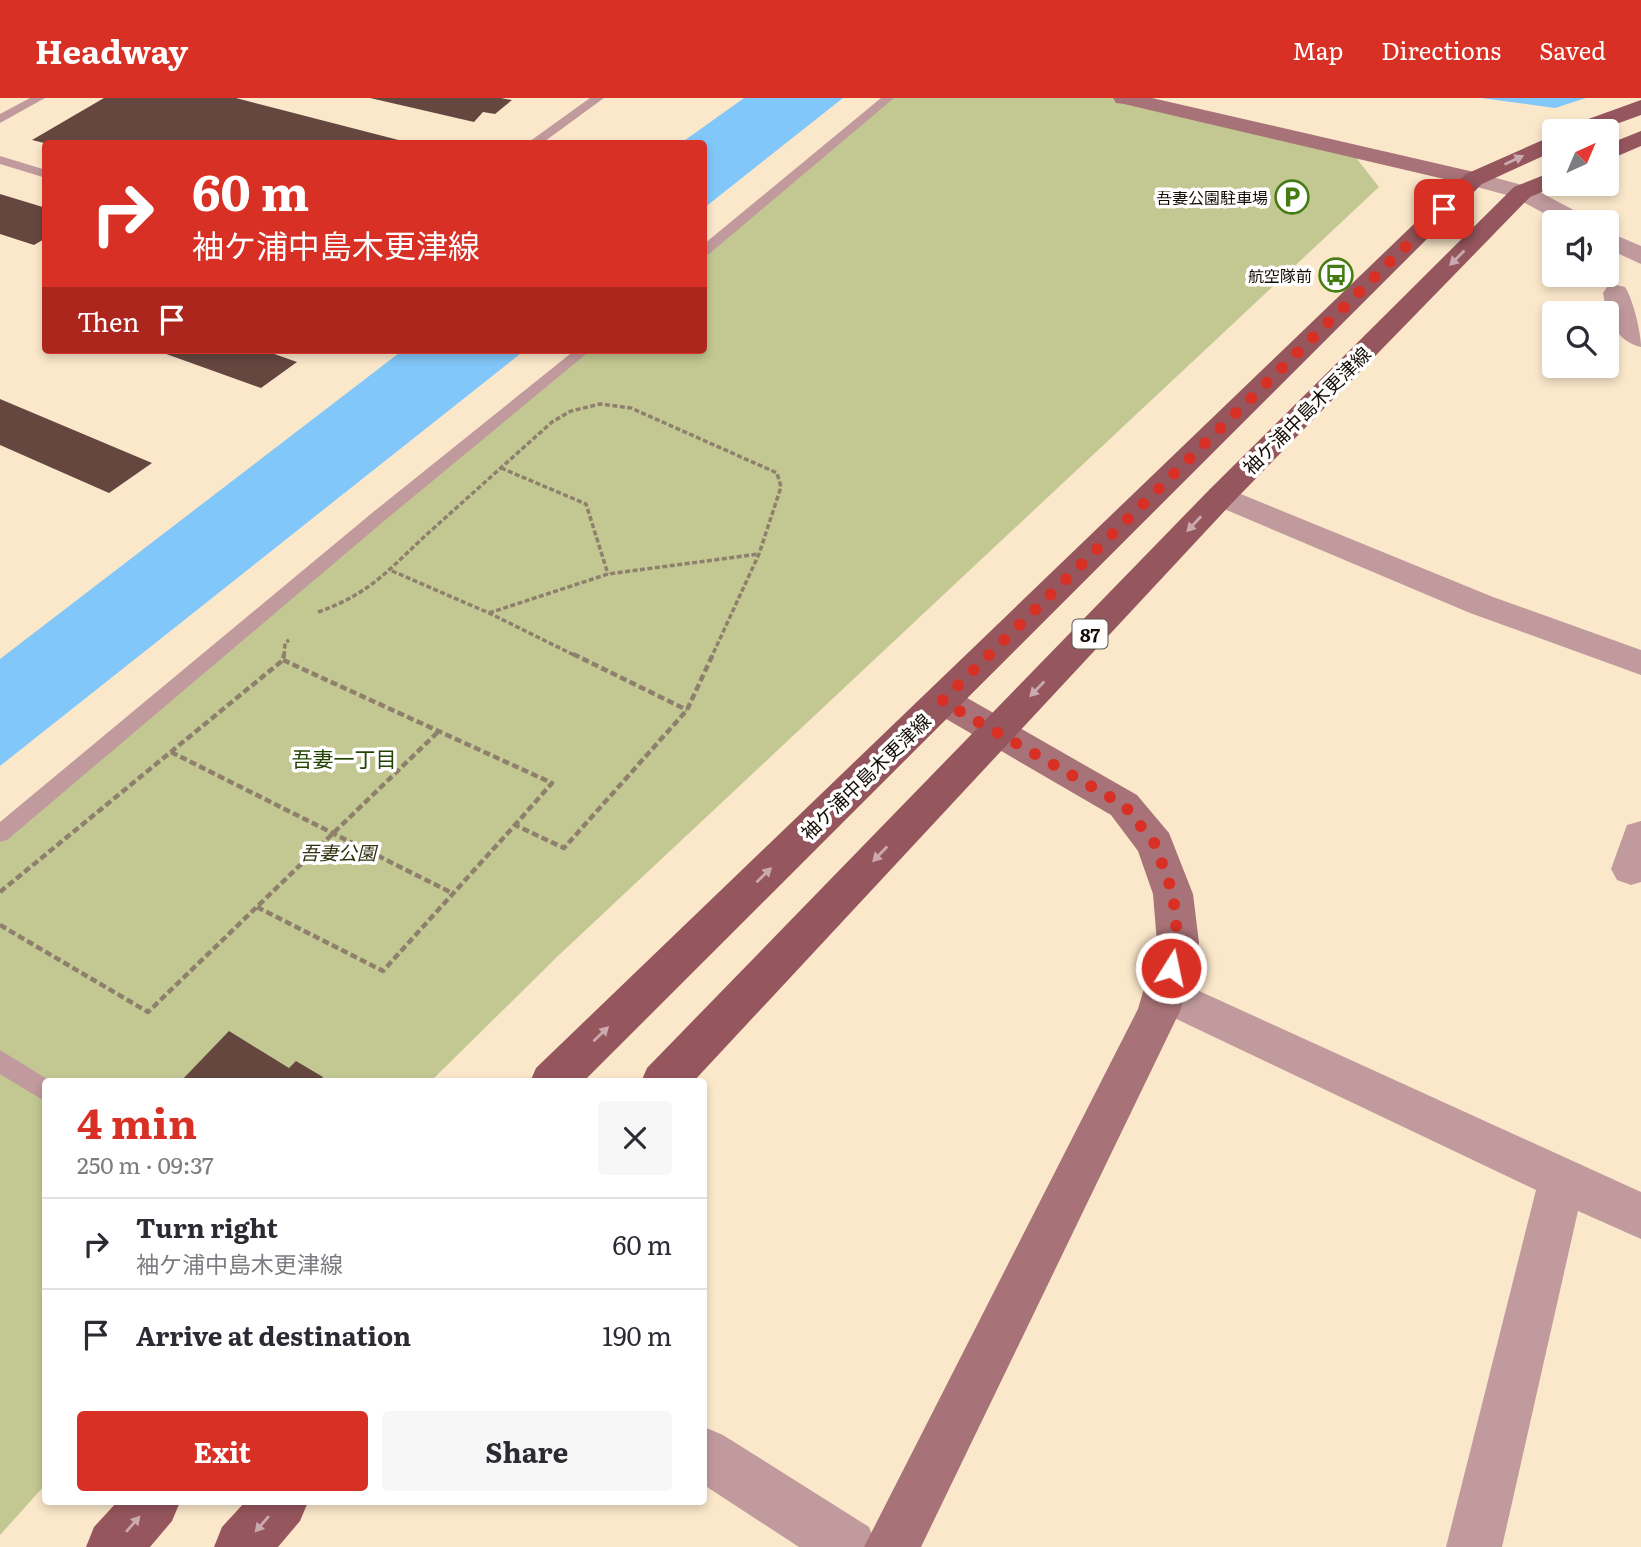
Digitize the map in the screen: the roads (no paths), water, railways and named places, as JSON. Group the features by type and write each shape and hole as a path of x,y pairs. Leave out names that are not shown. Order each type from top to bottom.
{"main road":[{"path":"1609,119 1641,107"},
{"path":"1619,148 1641,138"},
{"name":"袖ケ浦中島木更津線","path":"556,1078 1474,179 1542,148"},
{"name":"袖ケ浦中島木更津線","path":"667,1078 1221,496 1522,192 1542,183"},
{"path":"114,1547 150,1505"},
{"path":"242,1547 278,1505"}],"street":[{"path":"1124,98 1474,179 1522,192 1556,210"},
{"path":"1619,245 1641,256"},
{"path":"1616,292 1620,316 1631,333 1641,339"},
{"path":"1221,496 1583,644 1641,663"},
{"path":"892,1547 1159,1012 1178,943 1173,894 1155,844 1124,805 942,701"},
{"path":"1164,993 1641,1216"},
{"path":"1474,1547 1562,1179"},
{"path":"707,1456 849,1547"}],"lane":[{"path":"0,119 39,98"},
{"path":"538,140 598,98"},
{"path":"707,249 888,98"},
{"path":"0,160 42,173"},
{"path":"0,834 378,517 579,354"},
{"path":"0,1061 42,1088"}],"water":[{"path":"744,98 843,98 707,206 707,140 685,140"},
{"path":"1481,98 1586,98 1555,108"},
{"path":"398,354 520,354 0,766 0,659"}],"place":[{"name":"吾妻公園駐車場","path":"1292,197"},
{"name":"航空隊前","path":"1336,275"}],"district":[{"name":"吾妻一丁目","path":"344,757"}],"park label":[{"name":"吾妻公園","path":"338,852"}]}
